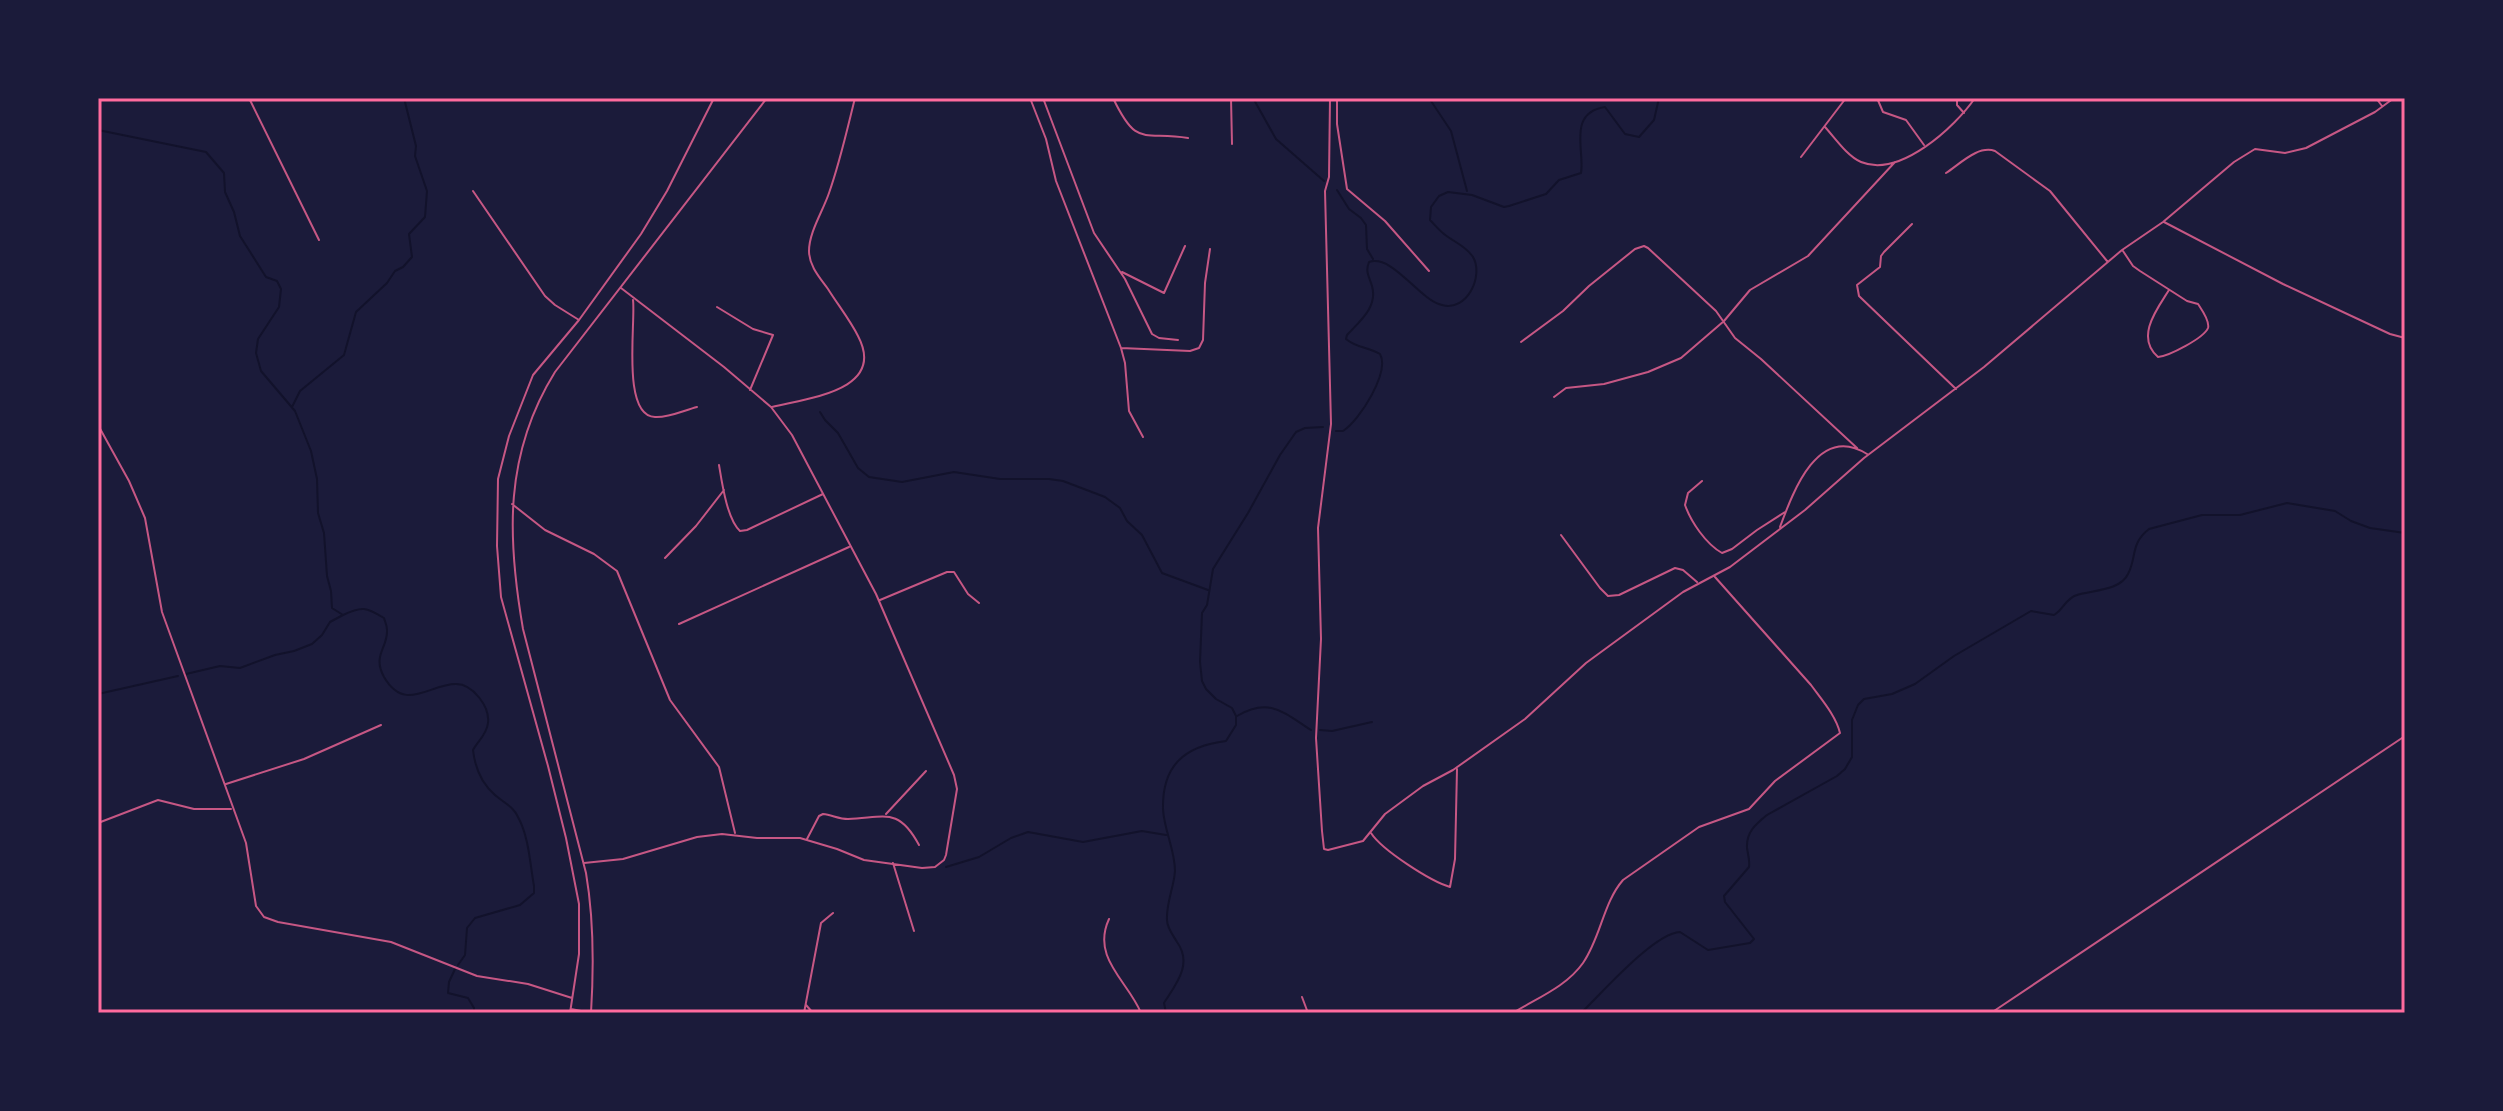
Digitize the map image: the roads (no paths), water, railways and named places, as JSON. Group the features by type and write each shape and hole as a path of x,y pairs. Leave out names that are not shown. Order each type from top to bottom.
{"street":[{"path":"249,98 319,240"},
{"path":"714,98 667,191 623,260 541,365 527,388 498,479 497,546 504,611 548,766 579,904 579,954 570,1011 591,1013 594,928 584,863 523,629 513,568 512,504 517,469 526,435 543,394 562,362 767,98"},
{"path":"771,407 844,387 862,371 865,362 859,337 814,269 809,255 812,235 834,177 855,98"},
{"path":"1030,98 1046,139 1056,181 1121,348 1129,411 1143,437"},
{"path":"1043,98 1094,233 1121,272 1152,334 1178,340"},
{"path":"1113,98 1125,124 1134,131 1154,137 1170,135 1188,138"},
{"path":"1231,98 1232,144"},
{"path":"1330,98 1329,177 1325,191 1331,424 1318,528 1321,639 1316,717 1324,849 1331,850 1358,844 1385,814 1536,710 1586,663 1698,583 1714,577 1805,510 1864,458 1956,389 2122,250 2163,222 2248,153 2262,149 2285,153 2306,148 2394,98"},
{"path":"1337,98 1337,124 1347,189 1385,221 1429,271"},
{"path":"1801,157 1846,98"},
{"path":"1877,98 1879,107 1887,115 1906,120 1912,126 1925,147"},
{"path":"1957,98 1957,105 1964,114"},
{"path":"1825,127 1858,161 1884,165 1925,147 1953,127 1975,98"},
{"path":"2376,98 2383,107"},
{"path":"1946,173 1983,150 1995,151 2050,191 2108,262"},
{"path":"1554,397 1566,388 1604,384 1674,361 1724,321 1750,290 1808,256 1895,162"},
{"path":"473,191 545,296 579,320"},
{"path":"2163,222 2283,284 2390,334 2405,338"},
{"path":"1912,224 1881,256 1880,267 1857,285 1859,296 1956,389"},
{"path":"1121,272 1164,293 1185,246"},
{"path":"1521,342 1563,311 1635,249 1644,246 1660,257 1724,321 1735,338 1867,454 1864,458"},
{"path":"1121,348 1190,351 1199,348 1203,340 1210,249"},
{"path":"2122,250 2133,266 2187,301 2198,304 2208,323 2207,329 2173,354 2158,357 2150,346 2148,334 2154,314 2169,290"},
{"path":"584,863 634,856 697,837 735,834 807,840 864,860 929,868 944,860 957,789 954,775 879,601 792,435 771,407 701,348 621,288"},
{"path":"633,298 631,364 642,410 647,415 658,417 697,407"},
{"path":"717,307 753,329 773,335 750,390"},
{"path":"98,425 129,481 145,518 162,612 248,852 258,911 269,919 391,942 477,976 528,984 573,998"},
{"path":"1779,529 1801,476 1821,455 1831,448 1857,448"},
{"path":"719,465 735,528 743,531 823,494"},
{"path":"1702,481 1688,493 1685,505 1711,545 1722,553 1785,512"},
{"path":"665,558 696,526 724,490"},
{"path":"512,504 545,530 594,554 617,571 670,700 719,767 735,834"},
{"path":"1561,535 1610,597 1675,568 1683,570 1698,583"},
{"path":"679,624 851,546"},
{"path":"879,601 947,572 954,572 968,594 979,603"},
{"path":"1513,1013 1549,993 1582,964 1602,925 1613,891 1623,880 1699,827 1749,809 1775,781 1840,733 1838,725 1811,685 1714,577"},
{"path":"225,784 304,759 381,725"},
{"path":"1991,1013 2405,736"},
{"path":"1371,833 1377,843 1435,881 1450,887 1455,859 1457,767"},
{"path":"885,815 926,771"},
{"path":"98,823 158,800 194,809 233,809"},
{"path":"807,840 823,814 850,819 885,815 909,828 919,845"},
{"path":"893,863 914,931"},
{"path":"804,1013 821,923 833,913"},
{"path":"1109,919 1105,927 1104,947 1114,972 1131,991 1141,1013"},
{"path":"1302,997 1308,1013"},
{"path":"805,1005 813,1013"}],"waterway":[{"path":"292,407 300,391 344,355 356,312 412,257 409,234 425,217 427,191 415,156 416,146 404,98"},
{"path":"1253,98 1276,139 1324,181"},
{"path":"1429,98 1451,131 1467,191"},
{"path":"1336,431 1343,431 1357,417 1372,395 1381,372 1380,354 1346,339 1367,313 1372,301 1372,286 1367,271 1369,262 1378,261 1397,271 1433,301 1451,306 1459,303 1471,291 1476,265 1467,250 1430,220 1431,207 1439,196 1448,192 1472,195 1504,207 1546,194 1559,180 1581,173 1580,134 1586,117 1593,111 1605,107 1625,134 1639,137 1654,120 1659,98"},
{"path":"98,130 206,152 224,173 225,192 240,236 266,277 277,281 281,289 279,307 258,339 256,353 261,371 295,411 311,451 332,608 343,615 364,609 384,618 387,636 380,663 384,677 392,688 409,695 446,685 462,685 474,692 486,710 487,727 473,750 475,763 486,785 514,810 522,825 534,893 520,905 475,918 467,928 465,955 458,965"},
{"path":"1337,190 1349,209 1366,225 1367,249 1373,259"},
{"path":"820,412 838,433 858,468 869,477 902,482 954,472 1000,479 1049,479 1105,497 1120,508 1127,521 1142,535 1162,573 1208,590"},
{"path":"1166,1013 1164,1003 1183,966 1182,950 1167,923 1175,871 1163,809 1167,781 1179,760 1199,748 1226,741 1236,725 1232,708 1216,699 1202,681 1202,613 1207,605 1213,569 1296,432 1323,427"},
{"path":"1581,1013 1643,953 1669,935 1680,932 1708,950 1750,943 1754,939 1725,902 1724,896 1749,867 1747,842 1750,833 1767,815 1845,769 1852,757 1852,720 1858,705 1864,699 1892,694 1915,684 1954,656 2031,611 2054,615 2073,597 2119,584 2131,568 2136,545 2149,529 2202,515 2240,515 2287,503 2335,511 2370,528 2405,533"},
{"path":"186,674 220,666 240,668 294,651 312,644 330,622 343,615"},
{"path":"98,694 178,676"},
{"path":"1237,716 1248,710 1267,707 1284,713 1311,730"},
{"path":"1320,730 1332,731 1372,722"},
{"path":"946,867 979,857 1028,832 1083,842 1142,831 1166,835"},
{"path":"455,969 448,993 468,998 474,1013"}]}
